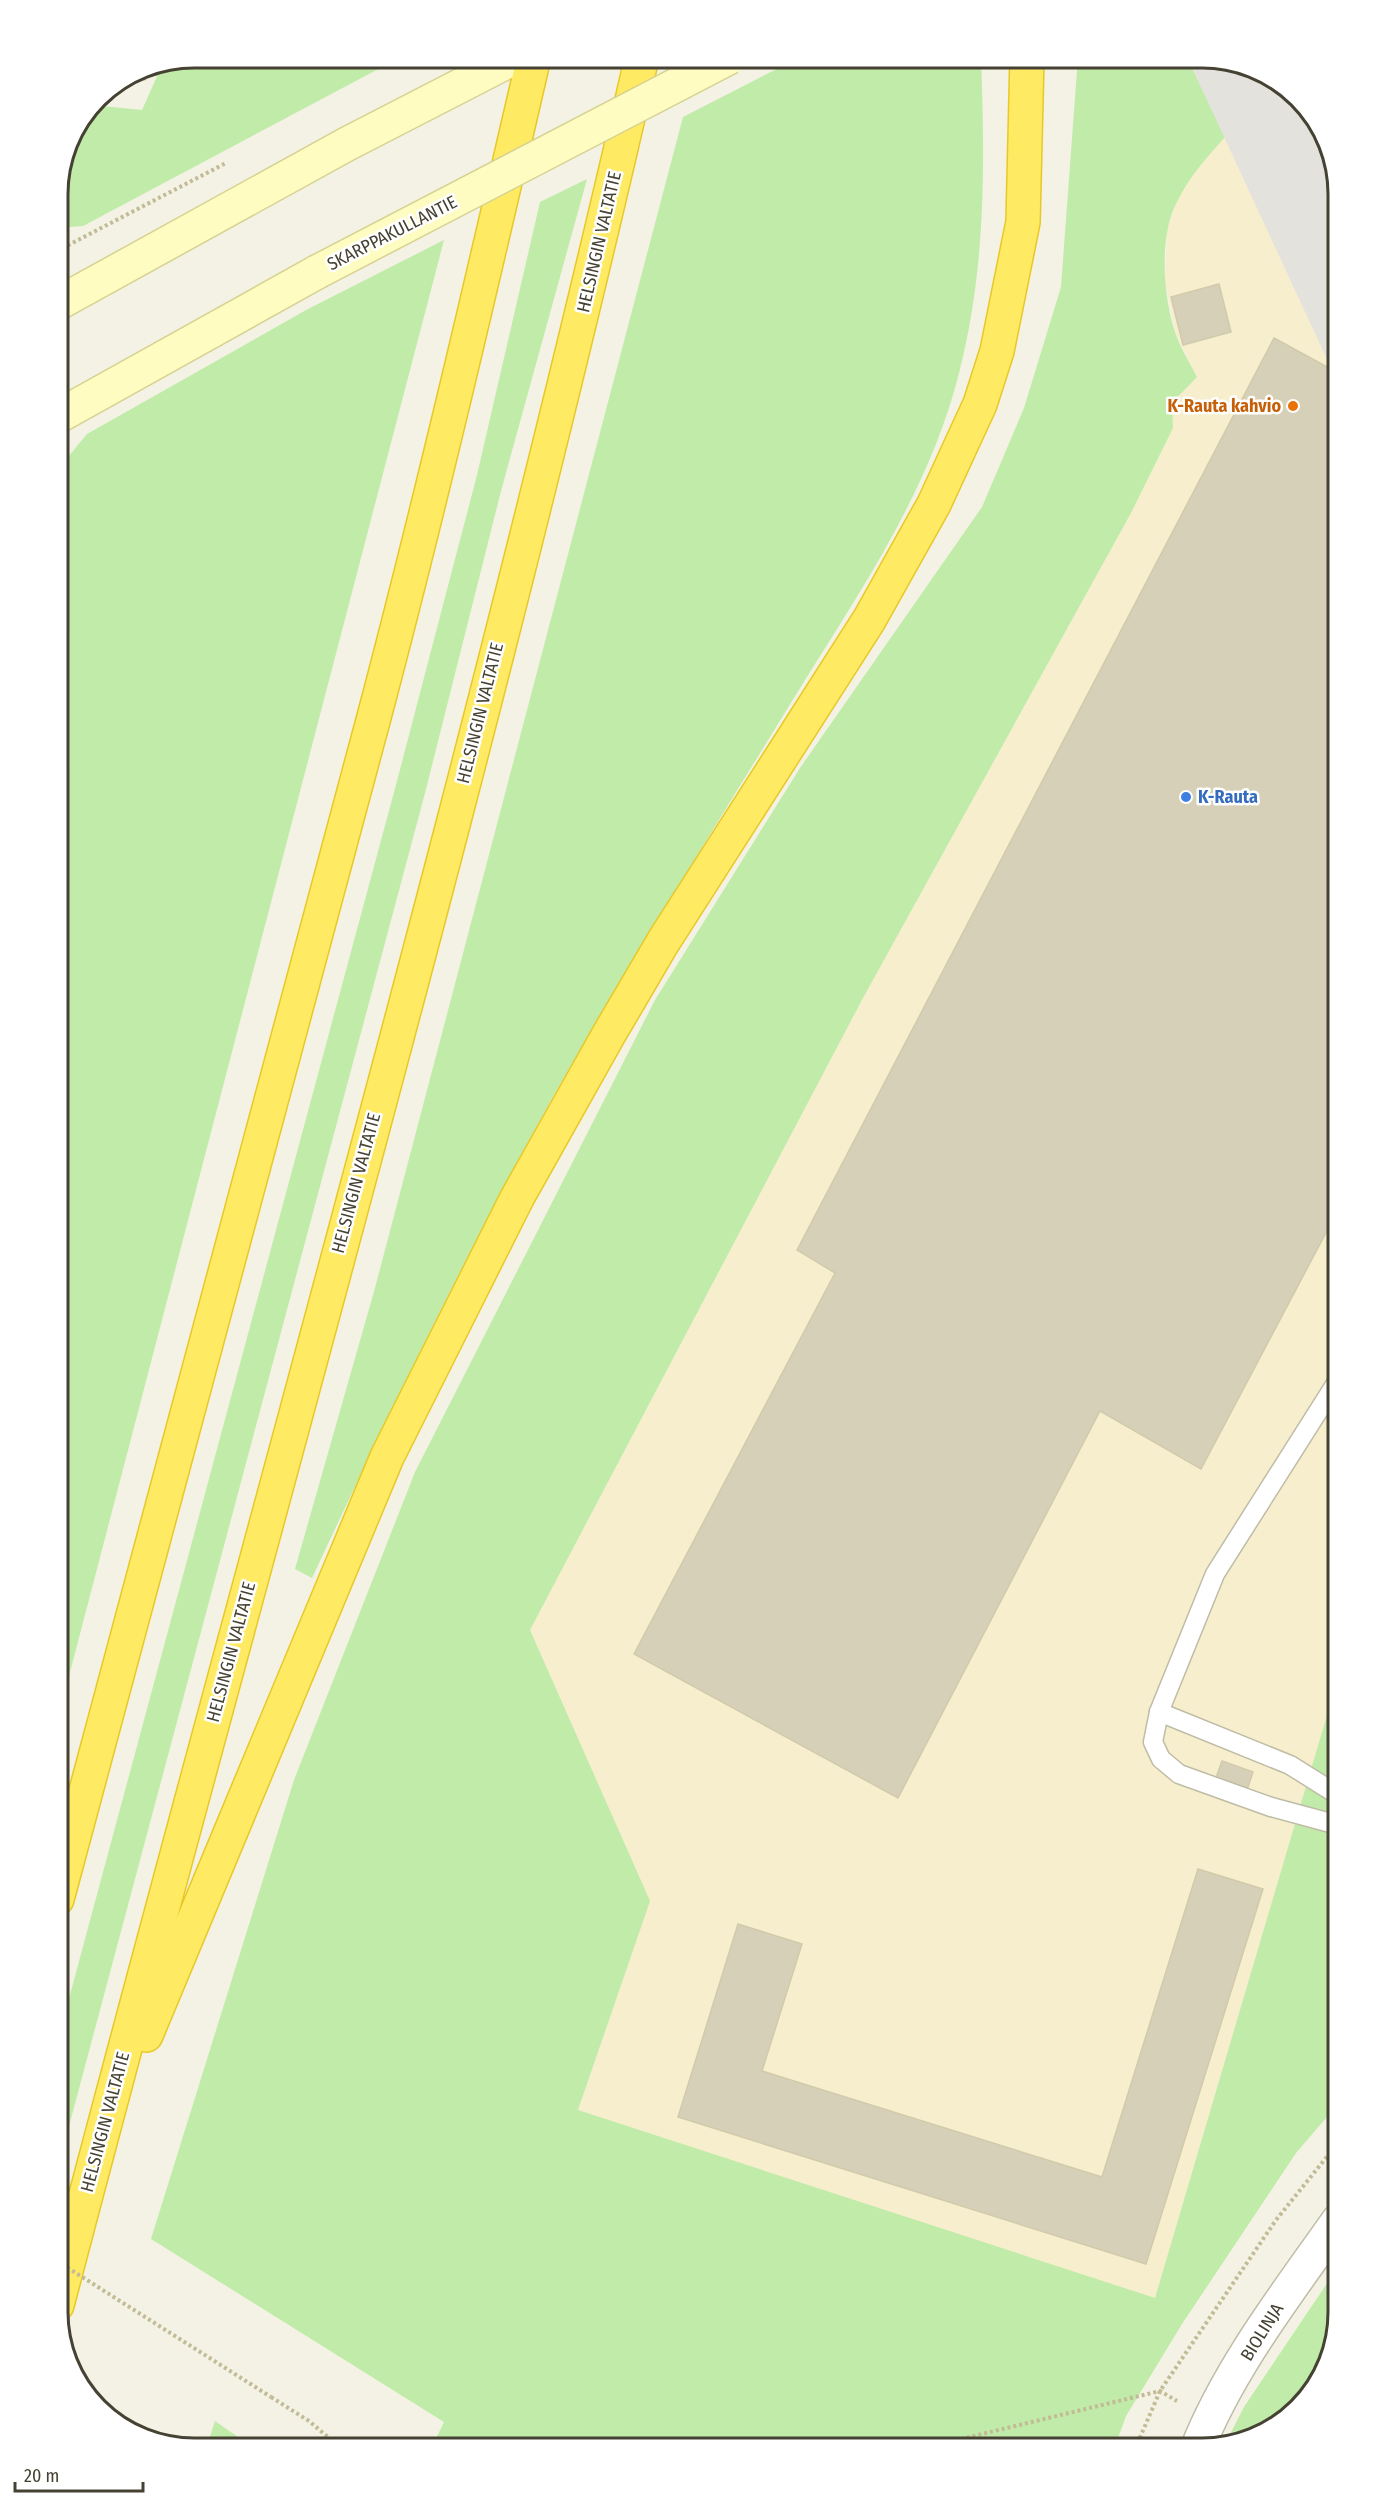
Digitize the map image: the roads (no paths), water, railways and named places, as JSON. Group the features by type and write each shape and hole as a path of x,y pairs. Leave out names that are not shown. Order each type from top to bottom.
{"highway":[{"path":"68,1856 154,1524 375,714 532,68"},
{"name":"HELSINGIN VALTATIE","path":"68,2263 451,828 593,271 639,68"},
{"path":"98,2150 387,1457 491,1250 609,1034 663,942 869,620 934,504 967,433 998,351 1023,222 1027,68"}],"main road":[{"path":"68,298 347,144 495,68"},
{"name":"SKARPPAKULLANTIE","path":"68,411 317,272 709,68"}],"street":[{"name":"BIOLINJA","path":"1201,2438 1209,2418 1277,2307 1328,2235"}],"lane":[{"path":"1328,1396 1215,1574 1159,1712 1153,1742 1161,1759 1179,1774 1271,1807 1328,1822"},
{"path":"1159,1712 1290,1765 1328,1789"}],"place":[{"name":"K-Rauta kahvio","path":"1293,406"},
{"name":"K-Rauta","path":"1186,797"}]}
